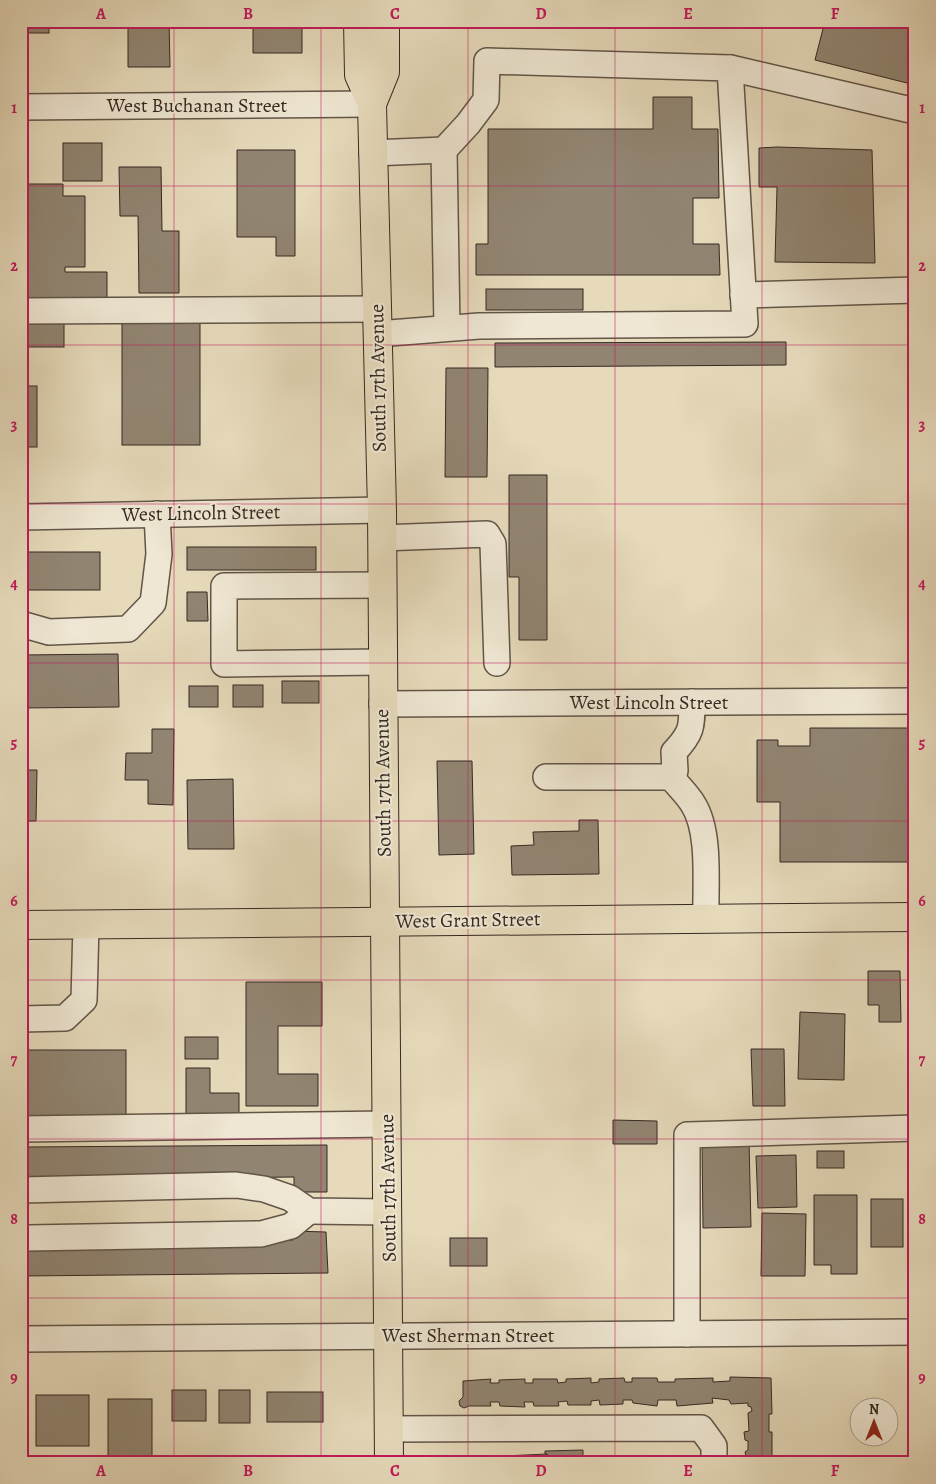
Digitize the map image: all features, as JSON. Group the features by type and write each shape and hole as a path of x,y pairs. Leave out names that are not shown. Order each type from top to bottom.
{"main road":[{"name":"South 17th Avenue","path":"358,21 359,76 372,104"},
{"name":"South 17th Avenue","path":"385,21 386,72 372,104 372,153 382,510 389,1463"},
{"name":"West Grant Street","path":"21,925 915,916"}],"street":[{"path":"447,328 444,150 468,124 486,100 487,61 730,68 915,111"},
{"path":"21,310 377,321 447,328 745,324 730,68"},
{"name":"West Buchanan Street","path":"21,107 372,104"},
{"path":"372,153 444,150"},
{"path":"744,295 915,290"},
{"name":"West Lincoln Street","path":"21,517 382,510"},
{"path":"21,624 49,632 128,629 153,604 159,554 158,514"},
{"path":"382,538 487,534 493,544 497,663"},
{"path":"382,585 224,586 224,664 382,662"},
{"name":"West Lincoln Street","path":"382,704 915,700"},
{"path":"672,776 675,771 674,752 684,741 692,725 692,702"},
{"path":"546,777 672,776"},
{"path":"672,776 694,805 703,828 706,918"},
{"path":"21,1019 66,1018 84,1000 86,924"},
{"path":"21,1129 387,1124"},
{"path":"687,1334 687,1135 915,1128"},
{"path":"21,1190 236,1185 264,1189 290,1198 309,1211 388,1212"},
{"path":"21,1236 28,1238 261,1234 291,1226 309,1211"},
{"name":"West Sherman Street","path":"21,1339 915,1332"},
{"path":"389,1429 701,1428 714,1446 714,1463"}],"building":[{"path":"21,21 49,21 49,33 21,33"},
{"path":"104,21 169,21 170,67 128,67 128,24 104,24"},
{"path":"253,21 313,21 313,24 302,25 302,53 253,53"},
{"path":"825,21 915,21 915,85 815,60"},
{"path":"653,97 692,97 692,129 718,129 719,198 693,198 693,244 719,244 720,275 476,275 476,244 488,244 488,129 653,129"},
{"path":"63,143 102,143 102,181 63,181"},
{"path":"759,148 872,150 875,263 775,262 777,187 759,187"},
{"path":"237,150 295,150 295,256 276,256 276,237 237,237"},
{"path":"119,167 161,167 162,231 179,231 179,293 139,293 138,216 120,216"},
{"path":"21,184 63,184 63,196 85,196 85,267 65,267 65,272 107,272 107,300 21,300"},
{"path":"486,289 583,289 583,310 486,310"},
{"path":"21,320 64,320 64,347 21,347"},
{"path":"122,320 200,320 200,445 122,445"},
{"path":"786,342 786,365 495,367 495,343"},
{"path":"446,368 488,368 487,477 445,477"},
{"path":"21,386 37,386 37,447 21,447"},
{"path":"509,475 547,475 547,640 519,640 519,577 509,577"},
{"path":"187,547 316,547 316,570 187,570"},
{"path":"21,552 100,552 100,590 21,590"},
{"path":"187,592 207,592 208,621 187,621"},
{"path":"118,654 119,707 21,708 21,655"},
{"path":"282,681 319,681 319,703 282,703"},
{"path":"233,685 263,685 263,707 233,707"},
{"path":"189,686 218,686 218,707 189,707"},
{"path":"810,728 915,728 915,862 780,862 780,802 757,802 757,740 778,740 778,746 810,746"},
{"path":"152,729 174,729 173,805 148,804 148,780 125,780 126,753 152,753"},
{"path":"437,761 472,761 474,854 439,855"},
{"path":"21,770 37,770 36,821 21,821"},
{"path":"233,779 234,849 188,849 187,780"},
{"path":"579,820 598,820 599,874 512,875 511,846 534,845 533,832 579,831"},
{"path":"868,971 900,971 901,1022 879,1022 879,1005 868,1005"},
{"path":"246,982 322,982 322,1026 278,1026 278,1074 318,1074 318,1106 246,1106"},
{"path":"800,1012 845,1014 844,1080 798,1079"},
{"path":"185,1037 218,1037 218,1059 185,1059"},
{"path":"751,1049 784,1049 785,1106 753,1106"},
{"path":"21,1050 126,1050 126,1120 21,1120"},
{"path":"186,1068 210,1068 210,1093 239,1093 239,1117 186,1117"},
{"path":"613,1120 657,1121 657,1144 613,1144"},
{"path":"749,1141 751,1227 703,1228 702,1142"},
{"path":"327,1145 327,1192 294,1192 294,1177 21,1180 21,1147"},
{"path":"817,1151 844,1151 844,1168 817,1168"},
{"path":"796,1155 797,1207 758,1208 756,1156"},
{"path":"814,1195 857,1195 857,1274 831,1274 831,1265 814,1265"},
{"path":"871,1199 903,1199 903,1247 871,1247"},
{"path":"762,1213 806,1214 805,1276 761,1276"},
{"path":"292,1231 326,1232 328,1273 21,1276 21,1246 293,1240"},
{"path":"450,1238 487,1238 487,1266 450,1266"},
{"path":"730,1377 771,1378 772,1414 769,1414 769,1432 772,1432 772,1463 746,1463 745,1452 748,1450 748,1441 745,1440 744,1432 749,1431 748,1413 752,1411 748,1403 731,1404 729,1400 712,1398 713,1403 677,1406 676,1400 658,1400 657,1406 633,1403 632,1400 623,1400 623,1404 600,1405 599,1400 591,1401 591,1405 568,1405 567,1401 558,1402 559,1406 534,1406 533,1402 524,1402 525,1407 500,1406 499,1402 490,1402 491,1406 469,1406 464,1408 460,1406 459,1401 463,1397 463,1381 491,1379 490,1383 499,1383 499,1380 525,1379 525,1383 533,1383 533,1379 557,1379 558,1383 566,1382 566,1379 591,1378 591,1383 599,1382 599,1379 624,1378 625,1382 632,1382 632,1378 657,1378 658,1382 675,1382 675,1379 713,1378 713,1382 730,1381"},
{"path":"172,1390 206,1390 206,1421 172,1421"},
{"path":"219,1390 250,1390 250,1423 219,1423"},
{"path":"267,1392 323,1392 323,1422 267,1422"},
{"path":"36,1395 89,1395 89,1446 36,1446"},
{"path":"108,1399 152,1399 152,1463 108,1463"},
{"path":"583,1450 583,1463 547,1463 545,1451"},
{"path":"547,1454 547,1463 504,1463 504,1456"}]}
